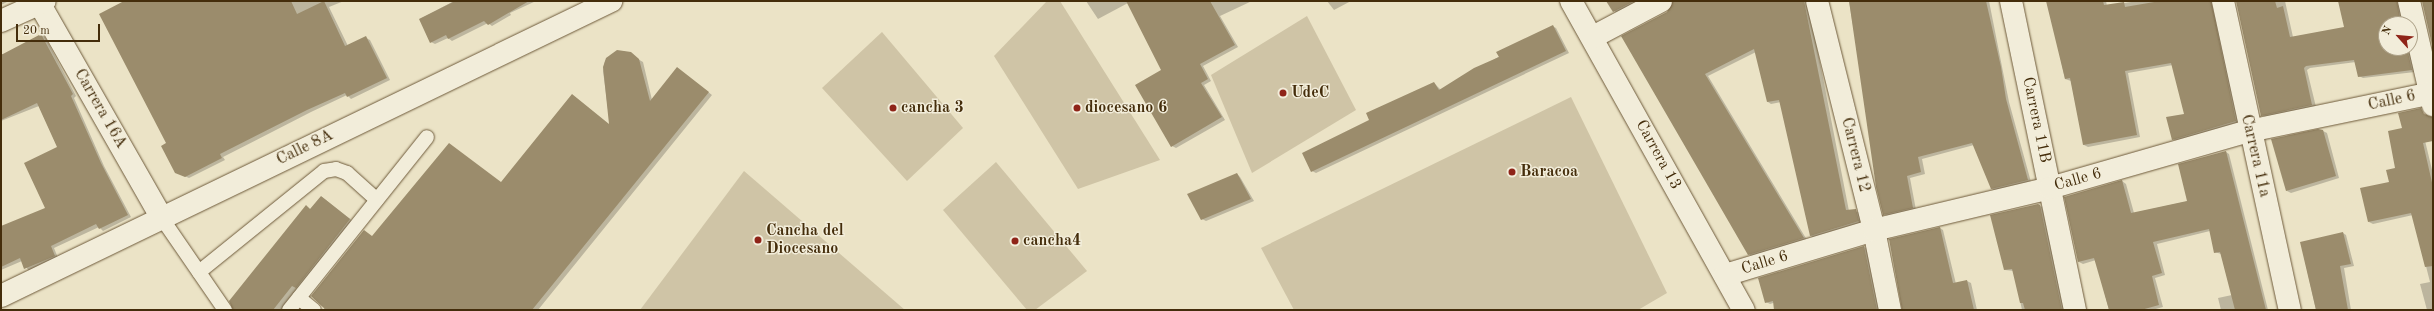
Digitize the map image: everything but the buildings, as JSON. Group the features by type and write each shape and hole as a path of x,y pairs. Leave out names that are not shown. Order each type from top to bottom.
{"street":[{"name":"Calle 8A","path":"1,296 161,217 611,1"},
{"name":"Carrera 13","path":"1571,1 1593,37 1744,310"},
{"path":"1593,37 1661,1"},
{"name":"Carrera 12","path":"1816,1 1874,230 1890,310"},
{"name":"Carrera 11B","path":"2011,1 2075,310"},
{"name":"Carrera 11a","path":"2223,1 2249,131 2290,310"},
{"path":"2409,1 2432,97"},
{"name":"Carrera 16A","path":"41,2 161,217"},
{"path":"1,21 41,2"},
{"name":"Calle 6","path":"1725,275 1874,230 2050,188 2249,131 2432,97"}],"lane":[{"path":"289,310 427,137"},
{"path":"199,272 324,171 336,169 347,173 377,200"},
{"path":"161,217 226,310"},
{"path":"299,298 314,310"}],"shaded area":[{"name":"diocesano 6","path":"1047,1 1060,1 1160,160 1078,189 994,56"},
{"name":"UdeC","path":"1307,16 1356,110 1252,173 1211,75"},
{"name":"cancha 3","path":"882,32 963,128 907,181 822,88"},
{"name":"Baracoa","path":"1571,97 1667,293 1638,310 1294,310 1261,248"},
{"name":"cancha4","path":"996,162 1087,271 1035,310 1027,310 943,210"},
{"name":"Cancha del Diocesano","path":"744,171 905,310 640,310"}],"place":[{"name":"UdeC","path":"1283,93"},
{"name":"cancha 3","path":"893,108"},
{"name":"diocesano 6","path":"1077,108"},
{"name":"Baracoa","path":"1512,172"},
{"name":"Cancha del Diocesano","path":"758,240"},
{"name":"cancha4","path":"1015,241"}]}
